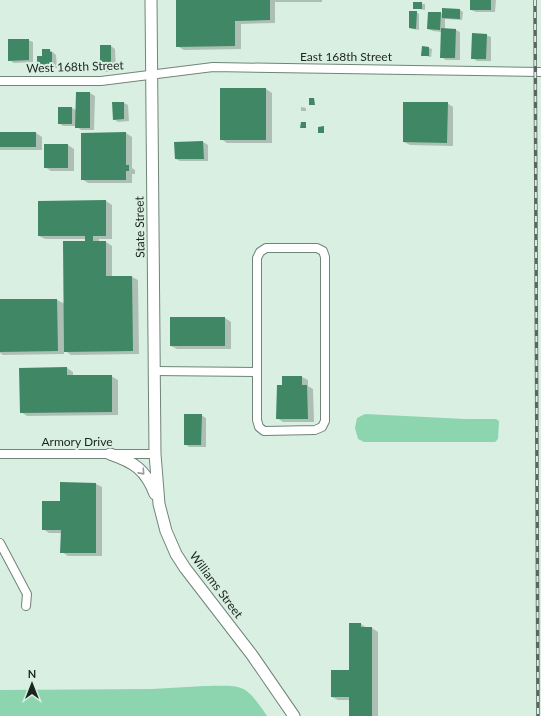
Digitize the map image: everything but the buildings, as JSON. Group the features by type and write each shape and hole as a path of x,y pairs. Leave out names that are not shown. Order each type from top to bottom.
{"street":[{"name":"State Street","path":"151,0 155,454"},
{"name":"East 168th Street","path":"151,74 213,67 541,72"},
{"name":"West 168th Street","path":"0,81 101,80 151,74"},
{"path":"266,248 317,248 323,251 325,257 325,421 322,427 315,430 264,431 259,427 257,420 257,372 257,258 260,252 266,248"},
{"path":"154,372 257,372"},
{"name":"Armory Drive","path":"0,454 155,454"},
{"path":"110,454 136,465 146,476 159,504"},
{"name":"Williams Street","path":"155,454 159,504 166,531 185,568 252,656 294,716"},
{"path":"0,543 27,594 26,606"}],"shaded area":[{"path":"365,414 496,419 499,421 498,439 495,442 364,442 358,439 355,428 357,418"},
{"path":"227,686 242,688 253,697 267,716 0,716 0,690 152,689"}],"railway":[{"path":"535,0 538,716"}]}
